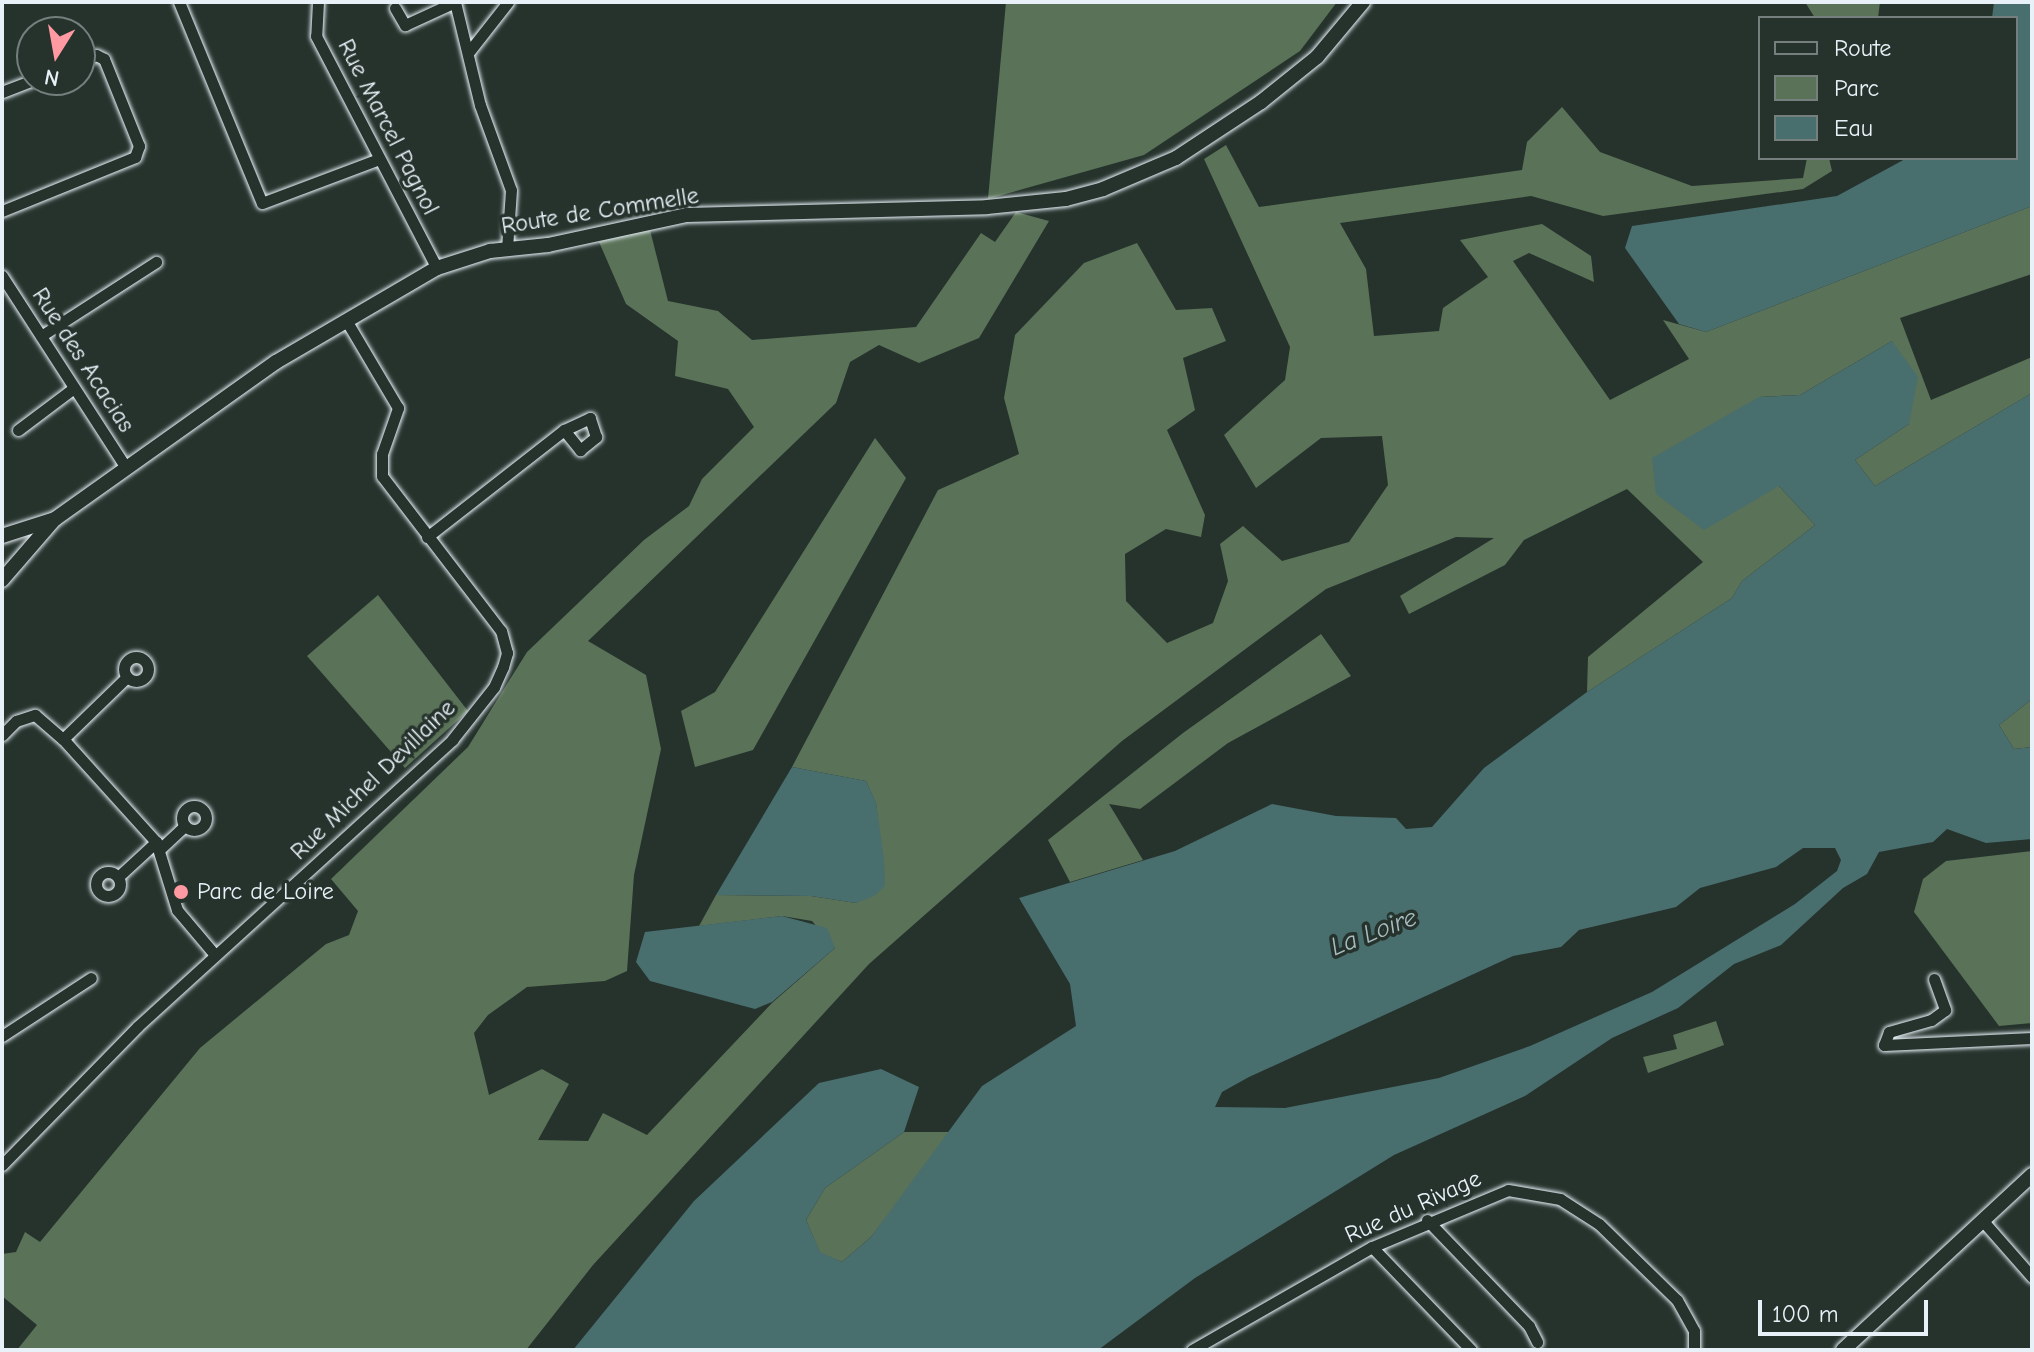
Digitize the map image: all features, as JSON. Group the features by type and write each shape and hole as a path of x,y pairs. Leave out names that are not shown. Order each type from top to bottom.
{"street":[{"path":"179,2 262,203 379,159"},
{"name":"Rue Marcel Pagnol","path":"318,2 316,36 437,268"},
{"path":"395,8 405,25 455,2 480,105 511,190 507,249"},
{"path":"468,53 508,2"},
{"name":"Route de Commelle","path":"2,536 55,519 276,362 437,268 507,249 687,215 987,207 1066,199 1103,189 1176,158 1261,102 1317,57 1363,2"},
{"path":"2,211 135,157 139,146 104,59 96,55"},
{"path":"41,336 156,262"},
{"name":"Rue des Acacias","path":"2,276 126,468"},
{"name":"Rue Michel Devillaine","path":"2,1165 215,955 344,842 452,740 494,687 507,653 501,631 382,476 382,454 398,408 346,320"},
{"path":"18,430 74,388"},
{"path":"427,537 564,430"},
{"path":"2,580 55,519"},
{"path":"63,739 127,677"},
{"path":"2,735 16,721 35,715 63,739 158,846 177,910 215,955"},
{"path":"118,877 185,826"},
{"path":"2,1036 91,978"},
{"path":"1934,979 1945,1010 1931,1020 1889,1032 1884,1045 2032,1038"},
{"path":"1849,1348 2032,1175"},
{"name":"Rue du Rivage","path":"1192,1350 1372,1247 1427,1220 1508,1190 1560,1199 1599,1224 1677,1300 1694,1331 1694,1350"},
{"path":"1427,1220 1529,1326 1537,1342"},
{"path":"1982,1220 2032,1277"},
{"path":"1372,1247 1471,1350"}],"green space":[{"path":"1006,2 1337,2 1300,51 1144,155 988,199"},
{"path":"1805,2 1880,2 1878,16 1814,16"},
{"path":"1562,107 1600,152 1692,186 1803,178 1807,160 1829,160 1832,171 1803,189 1603,216 1531,196 1340,223 1366,269 1374,336 1439,331 1443,308 1488,277 1460,240 1542,224 1591,256 1594,282 1529,253 1513,261 1610,400 1689,359 1663,320 1706,332 2032,206 2032,274 1900,318 1931,400 2032,357 2032,393 1875,486 1855,460 1909,424 1892,341 1800,395 1759,397 1779,486 1815,525 1742,581 1732,598 1587,692 1588,657 1703,562 1627,489 1524,540 1505,565 1409,614 1400,596 1494,538 1456,537 1326,589 1122,741 869,964 593,1265 526,1350 17,1350 37,1325 2,1296 2,1254 16,1252 25,1232 40,1242 200,1048 326,944 349,935 358,911 331,879 468,747 527,652 644,540 689,506 702,479 754,427 728,389 675,376 678,341 626,304 599,242 649,226 668,301 718,311 752,340 916,327 981,233 995,242 1016,212 1049,221 979,338 919,363 879,345 850,362 836,403 588,641 646,675 661,749 634,875 627,971 605,981 527,987 488,1015 474,1033 489,1095 542,1069 569,1084 538,1140 588,1141 603,1113 647,1135 772,1003 835,948 812,921 782,916 699,926 716,895 811,896 856,903 884,886 876,803 866,781 792,767 938,490 1019,454 1004,398 1015,335 1084,263 1137,243 1176,310 1212,308 1226,341 1183,358 1195,410 1167,430 1205,515 1201,537 1166,529 1125,554 1126,601 1167,643 1213,623 1228,581 1220,544 1243,526 1282,561 1349,542 1388,485 1382,436 1321,438 1256,488 1224,435 1285,380 1290,347 1204,159 1226,145 1259,207 1522,170 1527,142"},
{"path":"875,438 906,478 753,750 695,767 681,711 715,692"},
{"path":"378,595 468,711 405,768 307,656"},
{"path":"1321,634 1351,676 1228,743 1140,809 1109,804 1143,860 1070,882 1048,840 1183,733"},
{"path":"2032,699 2032,747 2014,749 1999,725"},
{"path":"2032,851 2032,1023 1999,1026 1914,912 1923,879 1946,861"},
{"path":"1716,1021 1724,1045 1648,1073 1643,1057 1677,1049 1673,1035"},
{"path":"904,1132 952,1132 871,1237 842,1262 820,1253 806,1220 825,1188"}],"water":[{"path":"1994,2 2032,2 2032,206 1706,332 1679,324 1625,248 1632,226 1837,196 1903,160 2018,160 2018,16 1992,16"},
{"name":"La Loire","path":"1892,341 1918,377 1909,424 1855,460 1875,486 2032,393 2032,699 1999,725 2014,749 2032,747 2032,839 1986,843 1947,829 1933,842 1879,852 1867,874 1843,888 1781,945 1734,964 1678,1008 1612,1038 1525,1096 1394,1155 1195,1278 1098,1350 573,1350 694,1201 819,1083 881,1069 919,1087 904,1132 825,1188 806,1220 820,1252 842,1262 871,1237 982,1086 1076,1026 1070,984 1019,898 1175,851 1272,804 1336,816 1396,818 1406,829 1432,827 1484,768 1587,692 1732,598 1742,581 1815,525 1779,486 1704,530 1656,494 1652,458 1759,397 1800,395","holes":["1803,848 1835,848 1841,860 1837,871 1795,904 1652,992 1530,1046 1439,1078 1285,1108 1215,1107 1222,1092 1249,1077 1513,956 1561,947 1579,930 1676,907 1700,888 1776,867"]},
{"path":"792,767 866,781 876,802 884,860 885,886 874,896 856,903 811,896 716,895"},
{"path":"782,916 827,928 835,948 772,1002 755,1009 650,981 636,962 645,932"}],"place":[{"name":"Parc de Loire","path":"181,892"}]}
